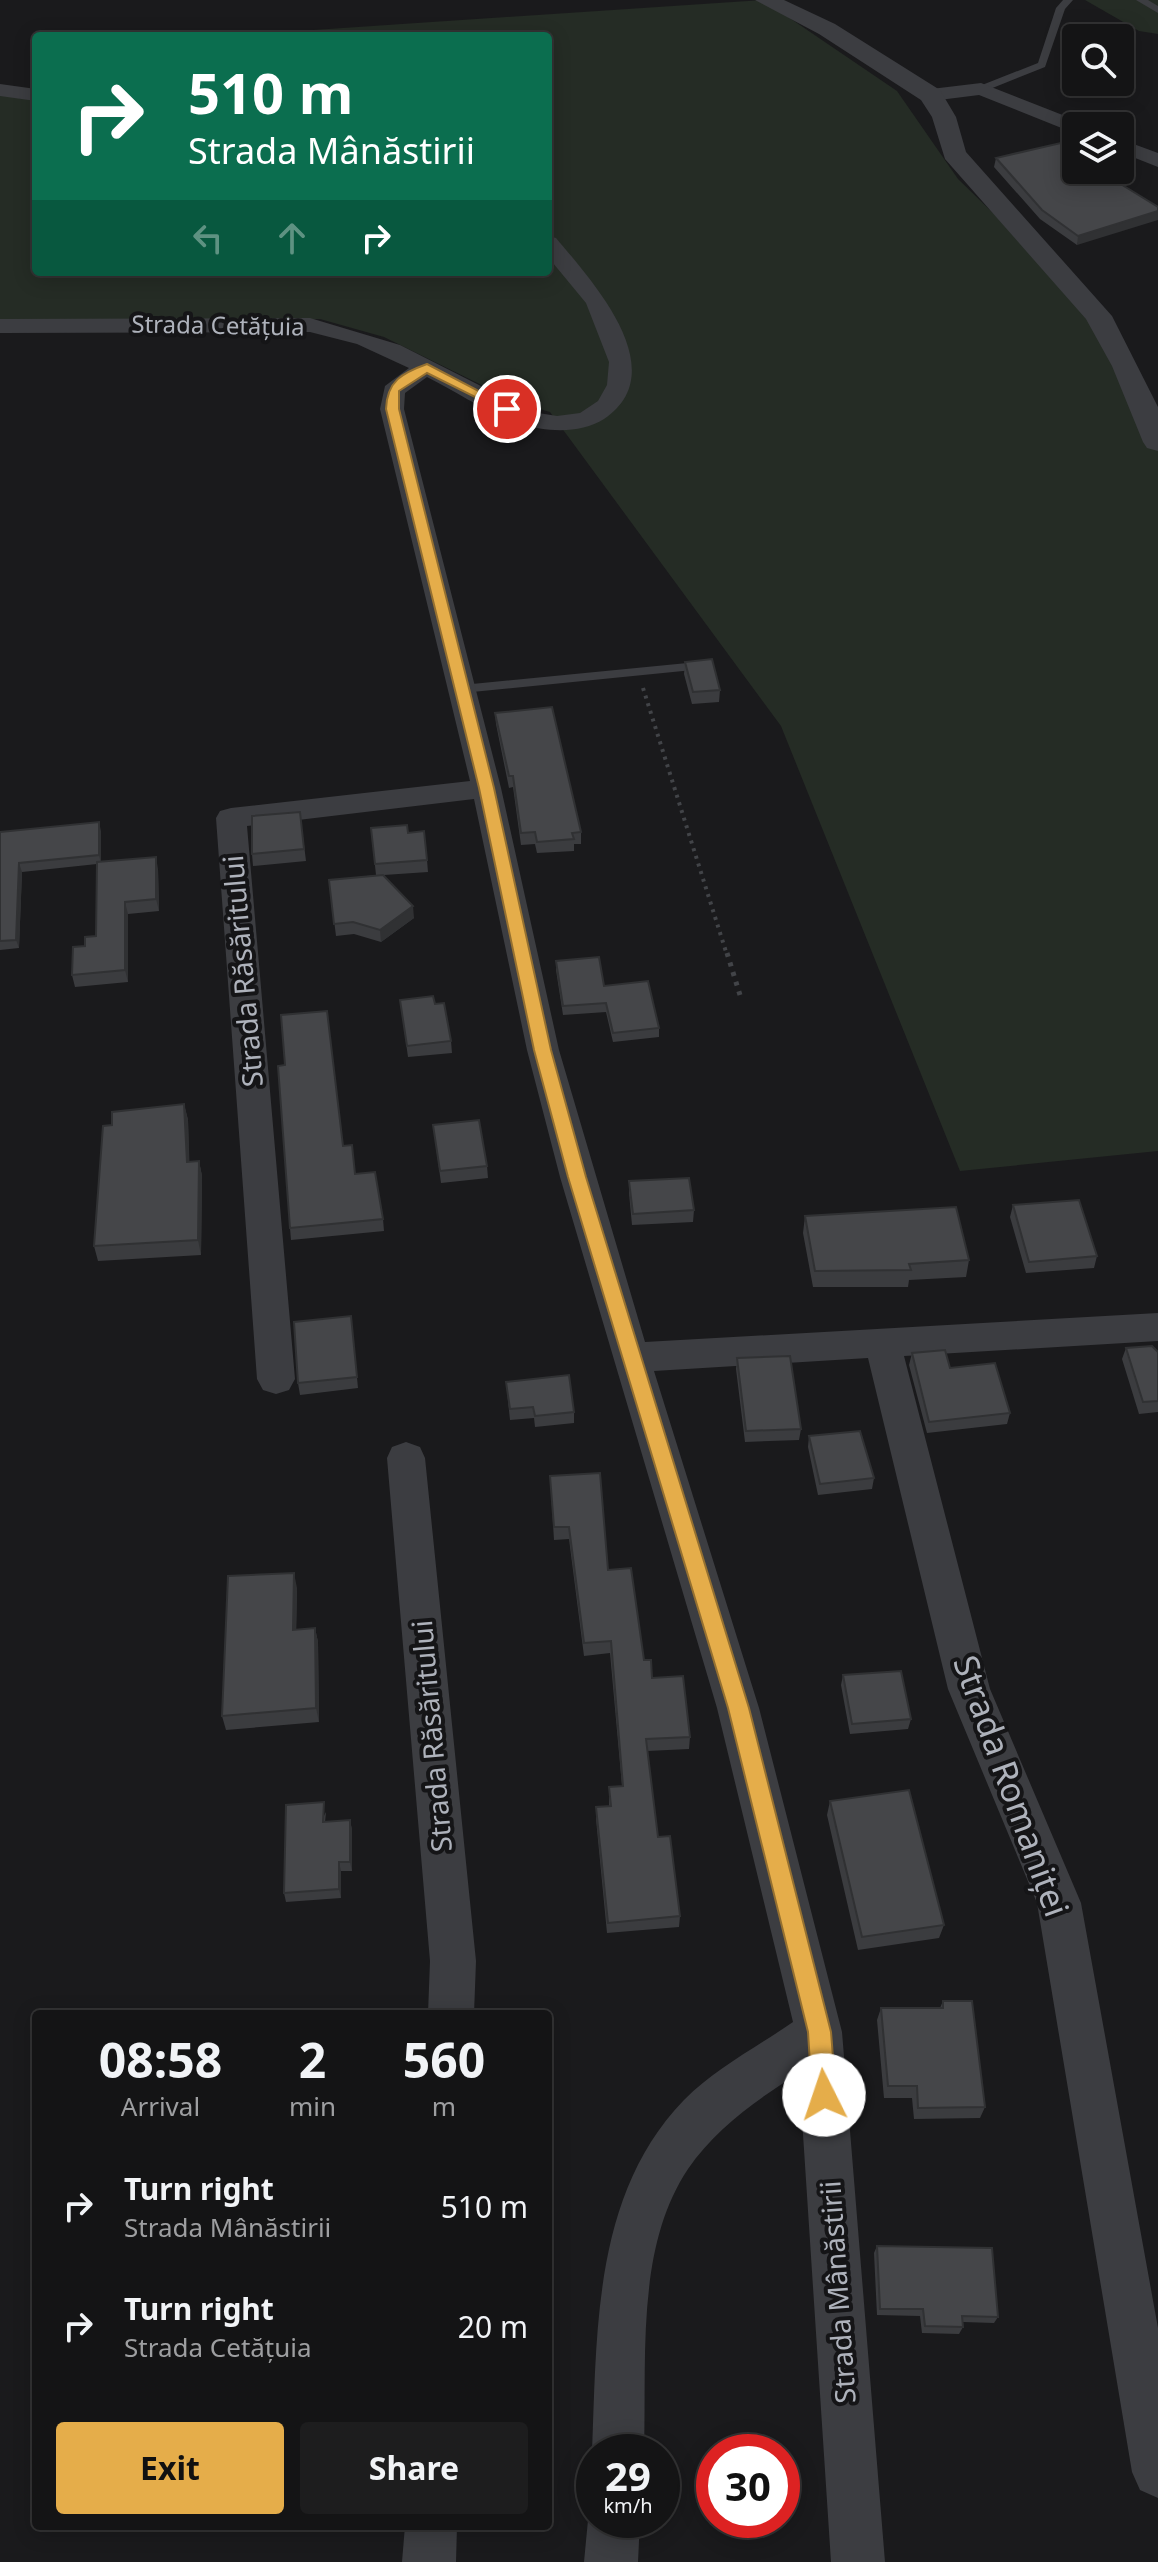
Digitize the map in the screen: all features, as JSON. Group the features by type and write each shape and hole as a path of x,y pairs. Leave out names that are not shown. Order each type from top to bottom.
{"street":[{"path":"774,1 837,35 931,95 944,117 954,154 1098,316 1126,366 1158,442"},
{"path":"931,95 981,89 1062,121"},
{"path":"0,90 32,94"},
{"path":"1134,151 1158,161"},
{"name":"Strada Cetățuia","path":"0,326 310,325 365,339 526,418 557,423 587,419 608,405 619,385 621,362 614,338 597,302 552,248"},
{"name":"Strada Mânăstirii","path":"427,368 404,380 393,391 392,409 486,788 543,1050 577,1177 738,1708 819,2032 858,2562"},
{"name":"Strada Răsăritului","path":"276,1379 231,818 486,788"},
{"path":"634,1357 1158,1327"},
{"name":"Strada Romaniței","path":"882,1341 969,1689 1059,1903 1158,2472"},
{"name":"Strada Răsăritului","path":"406,1458 453,1961 451,2010"},
{"path":"619,2434 629,2254 646,2198 667,2157 700,2117 819,2032"},
{"path":"429,2562 431,2530"},
{"path":"611,2562 613,2538"}],"lane":[{"path":"981,89 1042,65 1061,8 1068,0"},
{"path":"1141,0 1158,10"},
{"path":"462,689 708,665"}],"path":[{"path":"638,672 740,995"}],"shaded area":[{"path":"763,0 897,91 958,179 1100,317 1158,440 1158,1151 960,1171 781,726 550,412 516,402 384,337 320,319 0,320 0,87 32,89 32,276 552,276 552,32 283,32"},
{"path":"1085,0 1158,0 1158,34 1139,31 1134,28 1134,24 1127,24"}],"building":[{"path":"1062,143 1062,184 1121,184 1158,207 1158,211 1078,236 1042,210 996,158"},
{"path":"712,659 720,690 693,692 685,662"},
{"path":"552,707 581,832 572,833 574,839 537,842 535,832 521,833 513,776 509,776 495,713"},
{"path":"300,812 304,849 252,854 252,816"},
{"path":"99,822 99,855 19,863 16,940 0,941 0,832"},
{"path":"407,825 408,833 424,831 427,860 375,864 371,828"},
{"path":"156,857 156,899 125,902 125,970 72,975 73,947 85,946 85,937 96,936 97,862"},
{"path":"383,875 413,906 380,930 353,922 334,924 329,880"},
{"path":"599,957 604,986 648,981 659,1028 613,1033 606,1003 563,1006 556,961"},
{"path":"433,996 435,1004 444,1003 451,1041 407,1046 400,1000"},
{"path":"327,1011 343,1146 352,1145 355,1174 375,1172 383,1219 290,1228 278,1066 285,1065 281,1015"},
{"path":"184,1104 187,1162 199,1161 198,1240 94,1246 103,1126 112,1125 112,1112"},
{"path":"479,1120 487,1166 440,1171 433,1125"},
{"path":"689,1178 694,1210 633,1214 629,1181"},
{"path":"1079,1200 1097,1256 1029,1262 1013,1205"},
{"path":"956,1207 969,1260 909,1264 911,1270 815,1271 805,1216"},
{"path":"351,1316 357,1377 298,1383 294,1322"},
{"path":"1152,1346 1158,1352 1158,1401 1143,1402 1126,1348"},
{"path":"945,1350 950,1368 995,1363 1010,1413 929,1422 912,1353"},
{"path":"790,1356 801,1429 746,1431 737,1358"},
{"path":"569,1375 574,1412 535,1416 533,1407 510,1409 506,1382"},
{"path":"860,1431 874,1478 820,1484 809,1436"},
{"path":"600,1473 608,1570 631,1568 644,1660 651,1660 652,1678 683,1676 690,1737 646,1739 658,1837 670,1836 680,1916 608,1923 596,1807 611,1806 609,1787 623,1786 611,1641 584,1643 569,1527 554,1527 550,1476"},
{"path":"294,1573 293,1630 315,1628 316,1708 222,1716 228,1576"},
{"path":"901,1671 911,1719 852,1724 843,1675"},
{"path":"909,1790 944,1925 862,1937 830,1801"},
{"path":"324,1802 323,1822 350,1820 350,1862 339,1862 339,1889 284,1893 286,1805"},
{"path":"943,2001 972,2001 985,2107 918,2108 917,2086 888,2086 881,2008 943,2008"},
{"path":"877,2246 992,2248 998,2317 962,2316 963,2327 925,2326 923,2309 880,2309"}],"route":[{"path":"507,409 427,368 404,380 393,391 392,409 486,788 543,1050 577,1177 738,1708 819,2032 824,2095"}]}
